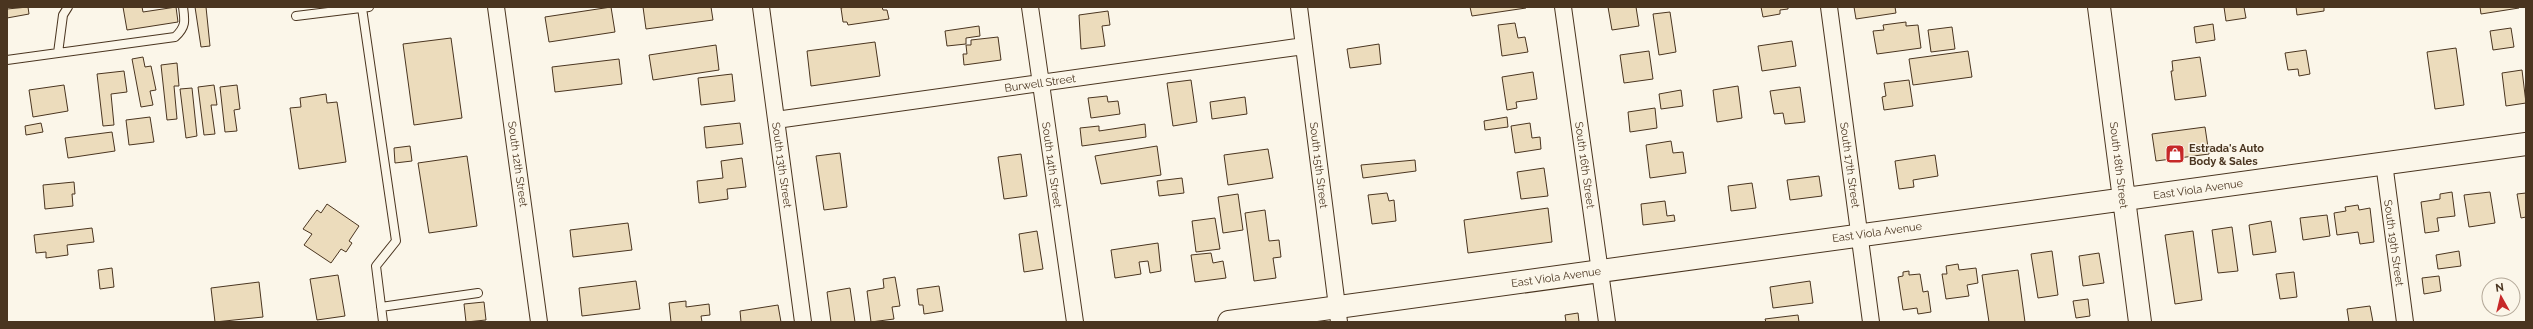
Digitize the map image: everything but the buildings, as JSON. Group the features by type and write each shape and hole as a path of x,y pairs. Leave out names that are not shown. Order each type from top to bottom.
{"street":[{"name":"South 12th Street","path":"496,7 539,322"},
{"name":"South 13th Street","path":"761,7 803,322"},
{"name":"South 14th Street","path":"1030,7 1075,322"},
{"name":"South 15th Street","path":"1299,7 1338,315"},
{"name":"South 16th Street","path":"1563,7 1607,322"},
{"name":"South 17th Street","path":"1829,7 1872,322"},
{"name":"South 18th Street","path":"2099,7 2140,322"},
{"name":"Burwell Street","path":"776,120 1304,46"},
{"name":"East Viola Avenue","path":"1229,322 1338,315 1600,271 2526,144"},
{"name":"South 19th Street","path":"2384,163 2405,322"}],"lane":[{"path":"58,53 63,15 68,7"},
{"path":"7,60 175,37 182,31 185,24 183,7"},
{"path":"296,16 366,8 396,241 376,266 383,322"},
{"path":"381,307 478,293"}],"place":[{"name":"Estrada's Auto Body & Sales","path":"2175,154"}]}
